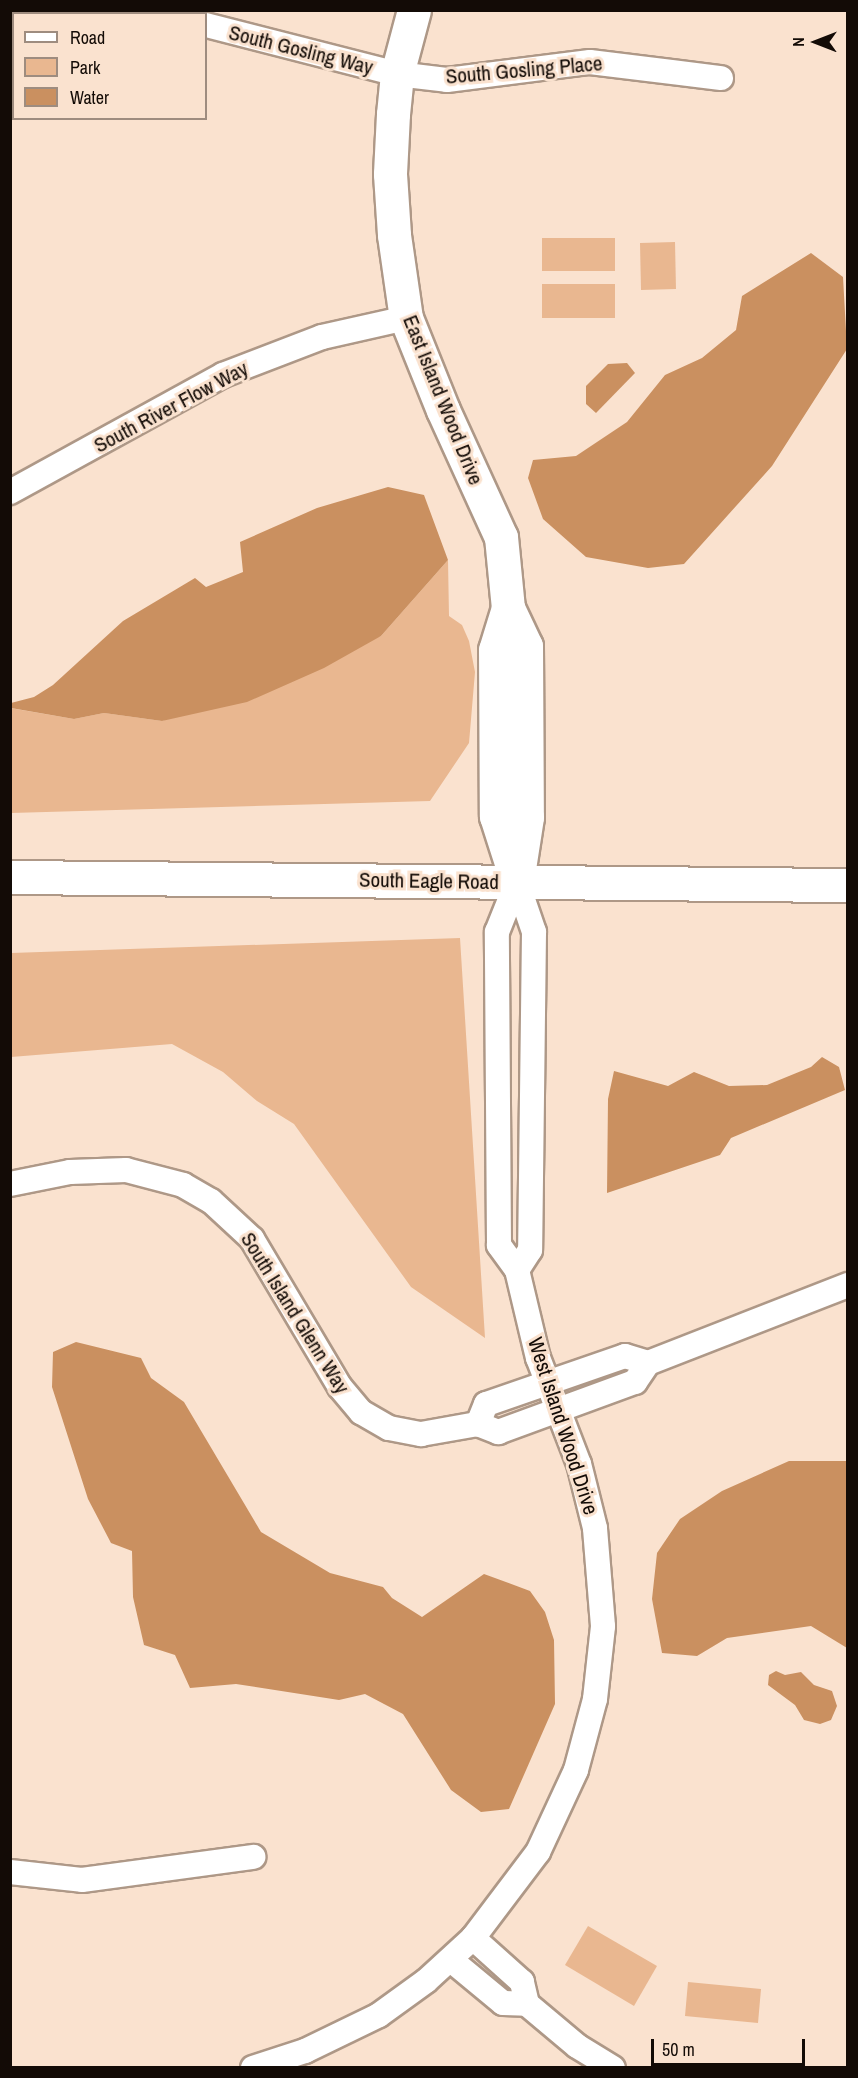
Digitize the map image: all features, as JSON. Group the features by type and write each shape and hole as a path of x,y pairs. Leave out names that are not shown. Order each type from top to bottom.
{"main road":[{"name":"East Island Wood Drive","path":"414,10 397,74 390,174 394,235 406,318 443,410 501,537 508,608 495,650 496,816 517,882"},
{"name":"South Eagle Road","path":"10,877 848,885"}],"street":[{"name":"South Gosling Way","path":"207,25 397,74"},
{"name":"South Gosling Place","path":"397,74 447,80 590,62 721,78"},
{"name":"South River Flow Way","path":"10,492 223,375 322,337 406,318"},
{"name":"West Island Wood Drive","path":"253,2067 305,2051 350,2031 379,2014 451,1960 473,1938 538,1852 576,1770 595,1699 603,1626 600,1560 585,1485 547,1383 517,1270 499,1245 497,932 517,882"},
{"path":"517,882 534,932 530,1250 517,1270"},
{"name":"South Island Glenn Way","path":"10,1184 98,1169 136,1172 183,1185 211,1201 252,1239 340,1387 361,1412 389,1428 421,1434 478,1424 498,1432 635,1382 648,1363 848,1285"},
{"path":"478,1424 486,1404 625,1356 648,1363"},
{"path":"10,1872 82,1880 253,1857"},
{"path":"473,1938 522,1982 527,2004 577,2046 613,2067"},
{"path":"451,1960 503,2003 527,2004"}],"green space":[{"path":"542,238 615,238 615,271 542,271"},
{"path":"675,242 676,289 641,290 640,243"},
{"path":"542,284 615,284 615,318 542,318"},
{"path":"448,560 449,616 462,625 469,641 475,672 469,743 430,801 11,813 10,708 74,719 104,713 162,721 381,636"},
{"path":"460,938 485,1338 411,1287 294,1124 257,1101 223,1072 172,1044 11,1057 11,953"},
{"path":"588,1926 657,1966 634,2006 565,1965"},
{"path":"688,1982 761,1989 758,2023 685,2016"}],"water":[{"path":"811,253 843,277 847,349 772,466 684,564 648,568 586,557 543,519 528,478 533,460 576,456 627,422 665,375 702,358 736,330 742,296"},
{"path":"627,363 635,373 596,413 586,404 586,386 608,364"},
{"path":"388,487 424,495 448,560 381,636 324,668 247,702 162,721 104,713 74,719 11,708 11,703 34,697 53,685 123,621 195,578 206,587 243,572 240,542 317,508"},
{"path":"822,1057 839,1067 845,1090 731,1138 720,1155 607,1193 608,1099 614,1071 668,1086 694,1072 729,1086 767,1085 811,1067"},
{"path":"76,1342 141,1358 151,1378 184,1402 261,1532 330,1573 383,1587 392,1598 422,1617 484,1574 530,1591 545,1612 554,1640 555,1704 509,1809 481,1812 451,1790 403,1714 365,1694 339,1700 236,1684 190,1688 175,1655 144,1645 133,1597 132,1551 111,1543 88,1499 52,1387 53,1352"},
{"path":"789,1461 847,1461 847,1648 811,1626 727,1638 697,1656 662,1653 652,1599 657,1553 680,1519 722,1491"},
{"path":"776,1671 785,1675 801,1672 814,1685 832,1691 837,1706 831,1720 820,1724 804,1720 795,1705 768,1685 769,1675"}]}
